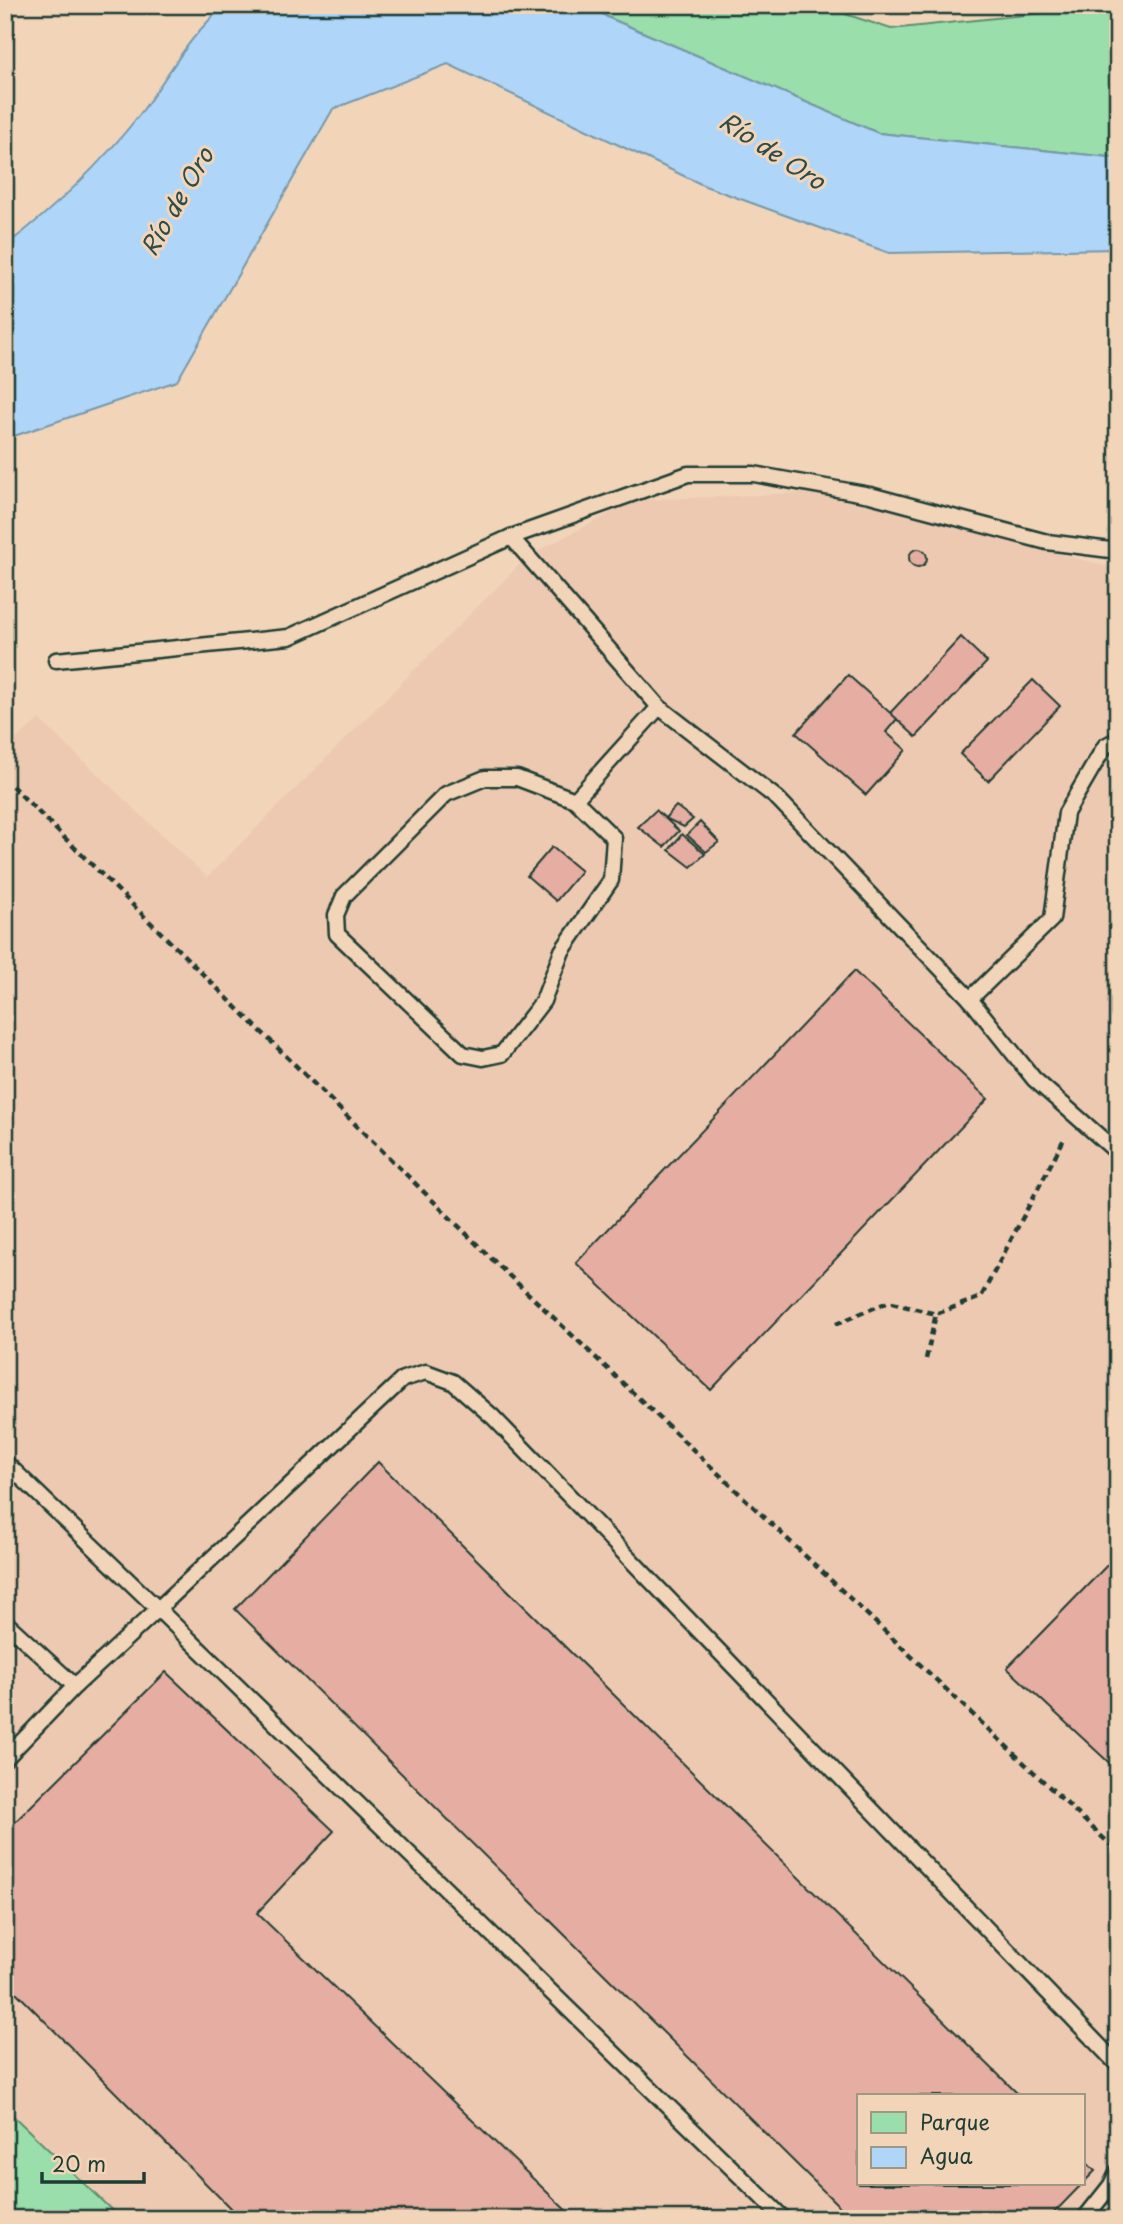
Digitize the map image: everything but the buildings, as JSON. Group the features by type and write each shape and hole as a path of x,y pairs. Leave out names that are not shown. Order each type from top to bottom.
{"lane":[{"path":"56,660 289,637 511,537 688,474 754,474 870,495 1047,542 1118,551"},
{"path":"511,537 659,707 778,799 970,999 1034,1079 1118,1153"},
{"path":"575,800 659,707"},
{"path":"970,999 1052,919 1066,813 1105,746 1118,739"},
{"path":"485,778 517,778 575,800 614,838 611,880 562,951 543,1001 502,1054 483,1058 463,1054 337,934 337,915 344,896 446,794 485,778"},
{"path":"5,1759 75,1686 403,1379 426,1372 453,1382 493,1417 1118,2065"},
{"path":"5,1462 784,2219"},
{"path":"5,1622 75,1686"},
{"path":"1084,2219 1111,2185 1118,2171"}],"path":[{"path":"12,786 498,1265 1118,1852"},
{"path":"835,1324 888,1302 936,1314 981,1297 1076,1116"},
{"path":"926,1359 936,1314"}],"shaded area":[{"path":"822,492 1118,569 1118,2219 121,2219 5,2108 5,749 39,719 207,877 528,556 635,500"}],"green space":[{"path":"590,5 818,5 891,29 1118,5 1118,158 878,133 607,17"},
{"path":"5,2108 121,2219 5,2219"}],"water":[{"name":"Río de Oro","path":"226,5 590,5 607,17 878,133 1118,158 1118,249 889,253 705,186 448,64 333,109 177,381 5,439 5,246 59,201 93,168 140,114 190,42"}]}
